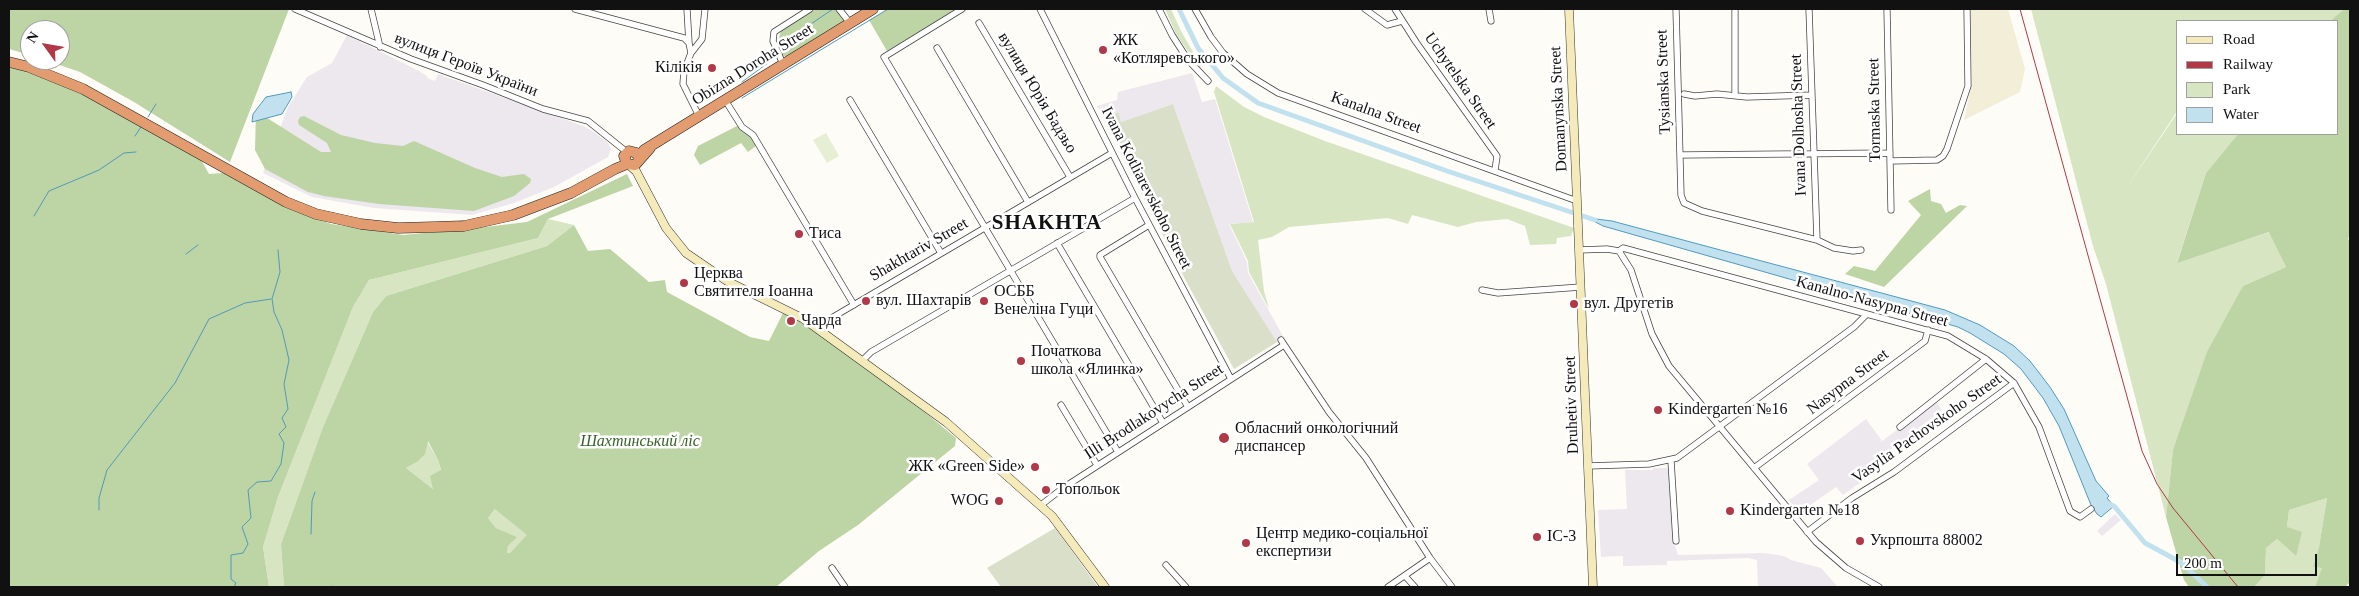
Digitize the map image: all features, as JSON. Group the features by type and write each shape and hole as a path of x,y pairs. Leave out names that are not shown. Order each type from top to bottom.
{"highway":[{"name":"Obizna Doroha Street","path":"9,62 30,67 83,89 286,202 316,214 346,221 407,228 464,226 486,222 548,204 650,148 872,9"}],"street":[{"name":"вулиця Героїв України","path":"295,9 380,47 542,109 588,121 631,159"},
{"path":"371,9 380,47"},
{"path":"575,9 676,34 689,43"},
{"path":"688,9 691,53"},
{"path":"699,116 683,84 684,71 691,53 702,39 705,9"},
{"path":"783,64 773,41 774,32 810,9"},
{"path":"839,9 850,23"},
{"path":"962,9 884,57 1118,452"},
{"name":"Ivana Kotliarevskoho Street","path":"1040,9 1135,198 1231,379"},
{"path":"1159,9 1172,35 1188,60 1208,81"},
{"name":"Kanalna Street","path":"1196,9 1210,38 1224,54 1247,74 1270,88 1494,170 1577,205"},
{"path":"1365,9 1388,25 1402,21"},
{"name":"Uchytelska Street","path":"1395,9 1497,156 1494,170"},
{"path":"1489,9 1491,21"},
{"name":"Domanynska Street","path":"1568,9 1578,222"},
{"name":"Tysianska Street","path":"1676,9 1681,195 1687,205 1702,211 1817,240 1834,248 1853,251 1861,250"},
{"path":"1735,9 1736,95"},
{"name":"Ivana Dolhosha Street","path":"1810,9 1817,240"},
{"name":"Tormaska Street","path":"1887,9 1891,210"},
{"path":"1890,161 1937,160 1947,149 1968,86 1967,9"},
{"name":"вулиця Юрія Бадзьо","path":"979,23 1070,177"},
{"path":"937,48 1028,202"},
{"path":"1684,94 1747,97 1812,95"},
{"path":"725,100 742,127 754,135 854,305"},
{"path":"850,100 941,253"},
{"path":"1680,155 1890,152"},
{"name":"Shakhtariv Street","path":"819,328 828,320 1112,153"},
{"path":"631,159 666,228 686,253 727,281 786,309 819,328 938,415 1041,505 1070,538 1105,587"},
{"path":"863,360 870,352 1135,198"},
{"name":"Druhetiv Street","path":"1578,222 1593,587"},
{"path":"1149,225 1100,254 1100,258 1188,407"},
{"path":"1057,243 1163,423"},
{"name":"Kanalno-Nasypna Street","path":"1579,250 1607,249 1619,251 1625,249 1948,336 1986,359 2014,383 2039,427 2070,511 2080,516 2091,509"},
{"path":"1619,251 1631,270 1646,318 1661,354 1807,532 1838,562 1879,587"},
{"path":"1482,290 1498,293 1581,287"},
{"path":"1588,466 1671,461 1854,327 1866,315"},
{"name":"Nasypna Street","path":"1754,468 1925,341 1928,330"},
{"name":"Illi Brodlakovycha Street","path":"1041,505 1051,496 1097,465 1231,379 1283,343 1329,412 1366,458 1430,558"},
{"path":"1900,427 1986,359"},
{"name":"Vasylia Pachovskoho Street","path":"1807,532 1852,498 1894,472 2014,383"},
{"path":"1061,405 1097,465"},
{"path":"1671,461 1676,541"},
{"path":"1388,587 1406,578 1430,558 1452,587"},
{"path":"1166,565 1186,587"},
{"path":"832,568 845,587"},
{"path":"1406,578 1406,587"},
{"path":"1406,578 1415,587"}],"shaded area":[{"path":"1970,9 2008,9 2025,69 2020,92 1964,120 1972,84"},
{"path":"347,35 417,70 427,76 427,78 435,81 438,74 583,126 608,143 611,149 608,157 554,187 514,203 472,215 374,208 312,197 263,173 288,107 307,77 332,63"},
{"path":"1192,73 1202,102 1215,99 1253,222 1229,224 1247,262 1248,273 1284,338 1277,342 1232,271 1173,104 1121,122 1119,112 1103,117 1097,106 1117,100 1118,92"},
{"path":"1936,401 1942,410 1877,460 1882,467 1843,495 1836,487 1799,513 1789,500 1819,480 1807,464 1866,419 1882,441"},
{"path":"1653,468 1669,468 1674,543 1678,555 1764,553 1784,556 1791,560 1821,568 1838,587 1758,587 1757,560 1748,558 1667,561 1667,565 1623,566 1623,556 1601,557 1598,510 1627,509 1625,470 1653,470"},
{"path":"2115,514 2121,520 2102,536 2097,531"}],"green space":[{"path":"9,9 289,9 230,162 134,102 80,72 70,69 70,20 20,20 20,52 9,49"},
{"path":"816,9 836,9 845,20 787,57 782,55 777,46 781,30"},
{"path":"888,9 956,9 887,51 869,20"},
{"path":"1165,9 1171,9 1200,64 1201,70 1176,34"},
{"path":"2031,9 2344,9 2331,20 2176,20 2176,113 2125,190 2176,115 2176,135 2237,135 2206,173 2177,262 2270,232 2286,267 2243,286 2173,450 2166,517 2106,284 2093,246"},
{"path":"2344,9 2350,9 2350,234 2348,239 2350,241 2350,582 2345,587 2315,587 2322,568 2313,567 2319,547 2327,498 2289,510 2287,527 2302,532 2296,556 2277,539 2266,548 2265,575 2254,587 2189,587 2184,580 2166,517 2173,450 2207,352 2243,286 2286,267 2269,232 2177,263 2206,173 2237,135 2339,135 2339,20 2331,20"},
{"path":"9,66 20,68 20,70 25,70 75,91 126,117 200,158 209,174 223,173 283,206 331,224 403,235 527,222 627,174 633,186 548,219 538,238 369,280 353,307 278,497 263,547 269,587 9,587"},
{"path":"1216,86 1244,107 1264,117 1325,141 1574,228 1571,236 1557,238 1556,244 1530,245 1525,226 1507,219 1476,222 1458,227 1412,215 1408,224 1388,218 1289,227 1272,237 1258,240 1264,291 1269,309 1249,272 1248,261 1230,224 1254,222 1214,92"},
{"path":"1173,104 1232,271 1277,342 1234,369 1186,281 1103,117 1119,112 1121,122"},
{"path":"256,111 321,152 331,152 327,143 299,125 300,117 304,116 341,135 375,143 403,146 414,141 475,168 502,177 524,174 531,179 530,183 514,196 474,211 379,204 308,192 265,169 255,150"},
{"path":"737,126 751,135 756,146 748,152 741,143 700,165 694,155 698,146"},
{"path":"826,133 839,156 827,163 813,140"},
{"path":"1930,189 1931,201 1941,204 1946,213 1960,205 1967,206 1884,287 1845,274 1854,266 1875,271 1921,215 1908,201"},
{"path":"548,219 574,225 547,246 386,296 373,312 323,427 281,544 284,587 269,587 263,547 278,497 353,307 369,280 538,238"},
{"name":"Шахтинський ліс","path":"574,225 588,251 610,249 649,282 665,280 667,292 750,337 769,341 784,311 814,328 915,404 956,438 955,446 858,525 819,551 776,587 284,587 281,544 323,427 373,312 386,296 547,246","holes":["428,441 441,470 430,476 433,489 406,468 417,462 425,454","495,509 527,535 510,553 507,553 508,546 517,537 496,528 488,518"]},
{"path":"427,441 438,460 441,471 433,489 406,468 417,462"},
{"path":"2327,498 2319,547 2313,567 2323,568 2315,587 2254,587 2265,575 2266,548 2277,539 2296,556 2287,527 2289,510"},
{"path":"496,508 528,535 510,553 507,553 508,546 516,537 496,528 488,518"},
{"path":"1055,528 1098,587 1001,587 987,568"}],"water":[{"path":"291,92 292,97 282,114 252,122 253,114 266,97"},
{"path":"1588,218 1612,221 1945,310 1980,325 2014,346 2030,361 2050,387 2064,409 2096,481 2109,496 2107,498 2114,506 2101,517 2097,514 2091,505 2059,426 2043,398 2021,369 2004,354 1970,333 1958,327 1603,226"}],"waterway":[{"path":"781,51 801,42 805,28 833,9"},
{"path":"742,98 888,9"},
{"path":"1179,9 1198,48 1223,78 1258,103 1447,171 1595,220"},
{"path":"742,82 776,57"},
{"path":"148,117 156,104"},
{"path":"135,136 141,127"},
{"path":"34,216 49,191 99,170 124,153 136,152"},
{"path":"186,254 198,245"},
{"path":"234,587 236,583 231,579 231,555 243,553 248,544 242,527 251,518 248,490 257,482 271,481 281,464 284,443 279,434 286,427 282,418 288,409 284,384 289,360 282,330 274,312 272,299 280,272 278,250"},
{"path":"99,510 99,498 107,470 175,383 209,319 245,303 271,299"},
{"path":"311,534 312,501 315,492"},
{"path":"2109,504 2114,506 2145,543 2182,563 2207,587"}],"railway":[{"path":"2020,9 2142,451 2157,484 2173,508 2238,587"}],"place":[{"name":"ЖК «Котляревського»","path":"1103,50"},
{"name":"Кілікія","path":"712,68"},
{"name":"Тиса","path":"799,234"},
{"name":"Церква Святителя Іоанна","path":"684,283"},
{"name":"вул. Шахтарів","path":"866,301"},
{"name":"ОСББ Венеліна Гуци","path":"984,301"},
{"name":"вул. Другетів","path":"1574,304"},
{"name":"Чарда","path":"791,321"},
{"name":"Початкова школа «Ялинка»","path":"1021,361"},
{"name":"Kindergarten №16","path":"1658,410"},
{"name":"Обласний онкологічний диспансер","path":"1224,438"},
{"name":"ЖК «Green Side»","path":"1035,467"},
{"name":"Топольок","path":"1046,490"},
{"name":"WOG","path":"999,501"},
{"name":"Kindergarten №18","path":"1730,511"},
{"name":"ІС-3","path":"1537,537"},
{"name":"Укрпошта 88002","path":"1860,541"},
{"name":"Центр медико-соціальної експертизи","path":"1246,543"}],"district":[{"name":"SHAKHTA","path":"1047,224"}]}
